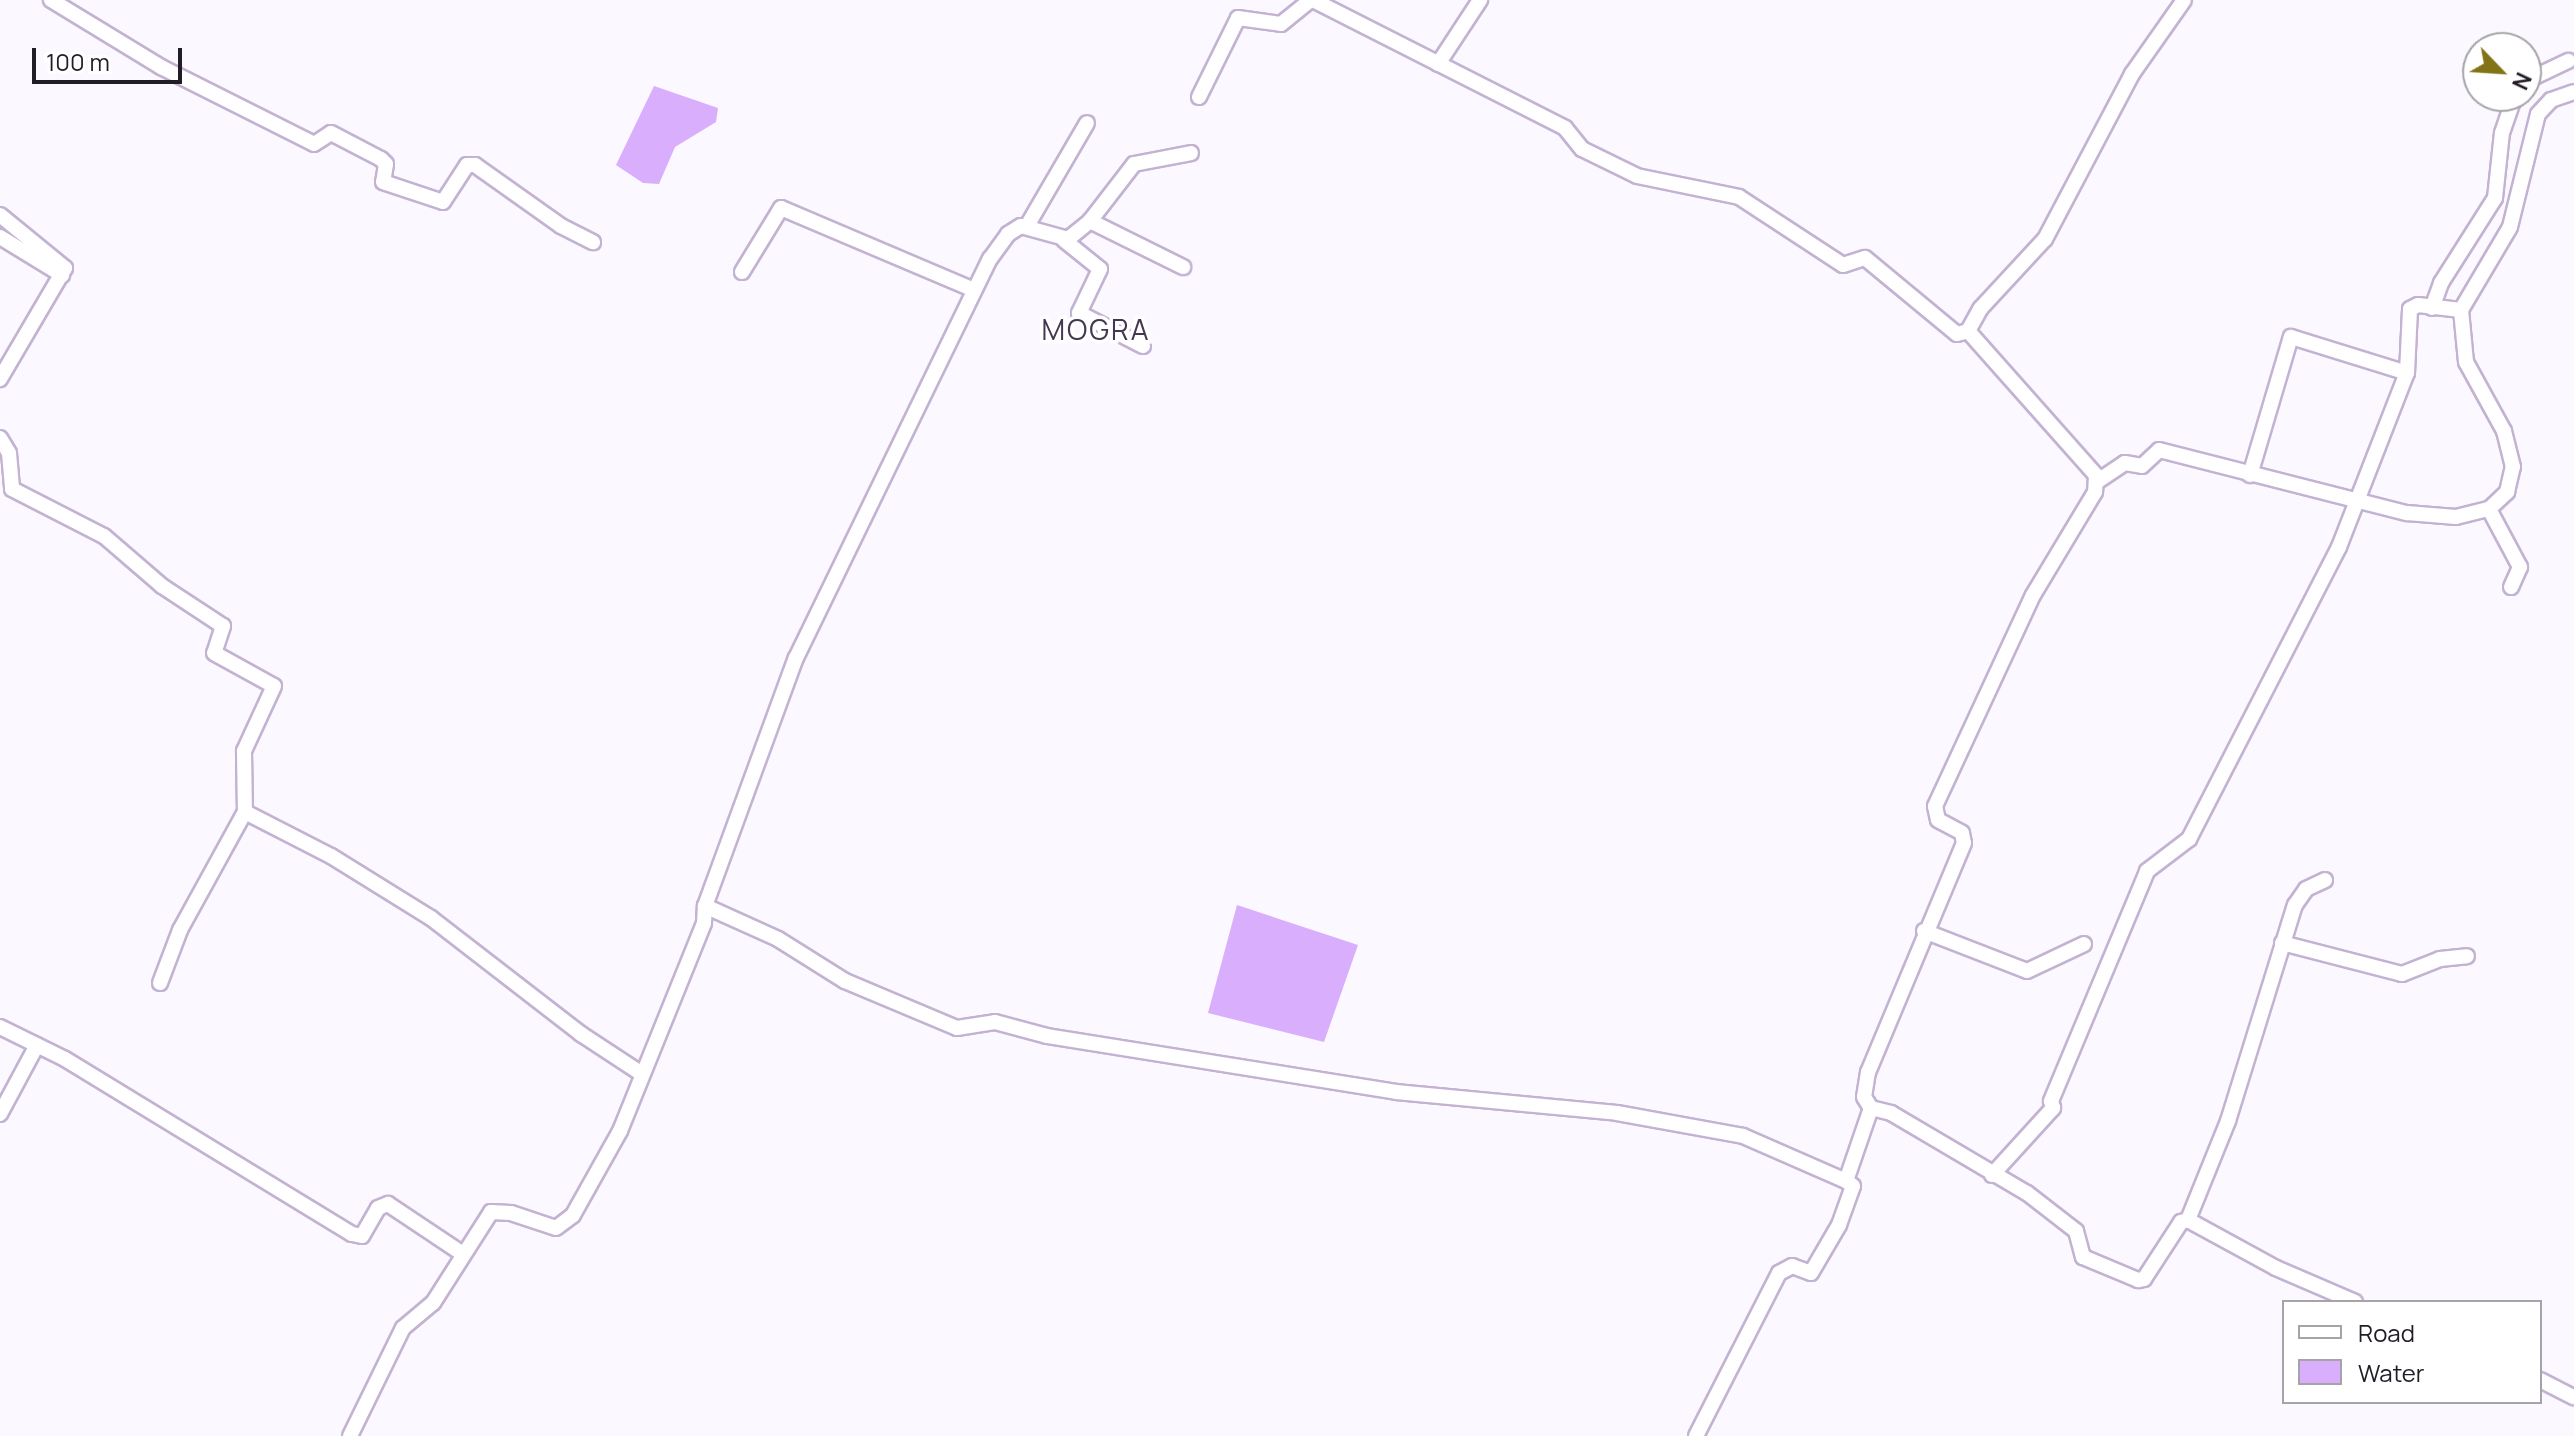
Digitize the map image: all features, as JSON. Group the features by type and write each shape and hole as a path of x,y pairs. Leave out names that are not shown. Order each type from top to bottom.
{"street":[{"path":"51,0 161,67 314,144 329,132 372,154 386,164 383,182 443,202 467,165 475,165 561,226 593,242"},
{"path":"1199,97 1238,18 1281,24 1312,0 1565,128 1582,149 1637,176 1739,197 1843,265 1865,258 1957,334 1968,331 1981,308 2028,264 2045,239 2140,60 2184,0"},
{"path":"1438,64 1480,0"},
{"path":"2542,73 2568,61"},
{"path":"2446,309 2510,227 2533,123 2546,103 2574,92"},
{"path":"2350,1300 2276,1268 2188,1220 2181,1222 2144,1279 2138,1280 2083,1257 2076,1231 2027,1193 1891,1113 1871,1108 1864,1097 1868,1072 1924,931 1964,843 1962,833 1938,820 1935,806 2033,595 2098,481 2125,463 2142,466 2159,450 2359,503 2424,516 2456,517 2489,509 2507,492 2513,467 2504,431 2466,362 2446,309 2441,283 2495,198 2502,133 2509,112"},
{"path":"350,1436 403,1328 433,1303 494,1211 562,1227 604,1165 704,923 705,906 796,658 972,289 1008,234 1027,226 1087,123"},
{"path":"1064,240 1090,221 1134,164 1191,153"},
{"path":"742,272 781,208 972,289"},
{"path":"0,215 64,263 62,275 0,379"},
{"path":"1090,221 1183,267"},
{"path":"1027,226 1064,240 1100,269 1079,313 1143,346"},
{"path":"0,237 62,275"},
{"path":"1992,1175 2053,1108 2051,1101 2147,871 2176,854 2189,839 2359,503 2407,373 2410,309 2418,305 2446,309"},
{"path":"1968,331 2092,466 2098,481"},
{"path":"2250,475 2291,337 2407,373"},
{"path":"0,438 8,447 5,466 12,489 104,536 162,586 223,626 214,653 274,686 244,751 245,812 180,930 160,983"},
{"path":"2489,509 2518,562 2511,587"},
{"path":"245,812 331,856 431,918 581,1034 642,1074"},
{"path":"2188,1220 2228,1121 2282,943 2301,896 2325,880"},
{"path":"705,906 778,939 845,981 957,1028 995,1022 1047,1036 1396,1092 1617,1113 1743,1136 1846,1181 1853,1186 1849,1200 1819,1260 1811,1273 1792,1266 1779,1273 1696,1436"},
{"path":"1924,931 2027,971 2084,944"},
{"path":"2282,943 2402,974 2440,959 2467,956"},
{"path":"0,1027 37,1045 356,1236 362,1236 378,1208 388,1204 463,1254"},
{"path":"0,1114 37,1045"},
{"path":"1846,1181 1871,1108"},
{"path":"2542,1381 2574,1397"}],"water":[{"path":"654,86 718,108 716,122 675,147 659,184 643,183 616,165"},
{"path":"1237,905 1358,945 1324,1042 1208,1013"}],"district":[{"name":"MOGRA","path":"1096,329"}]}
